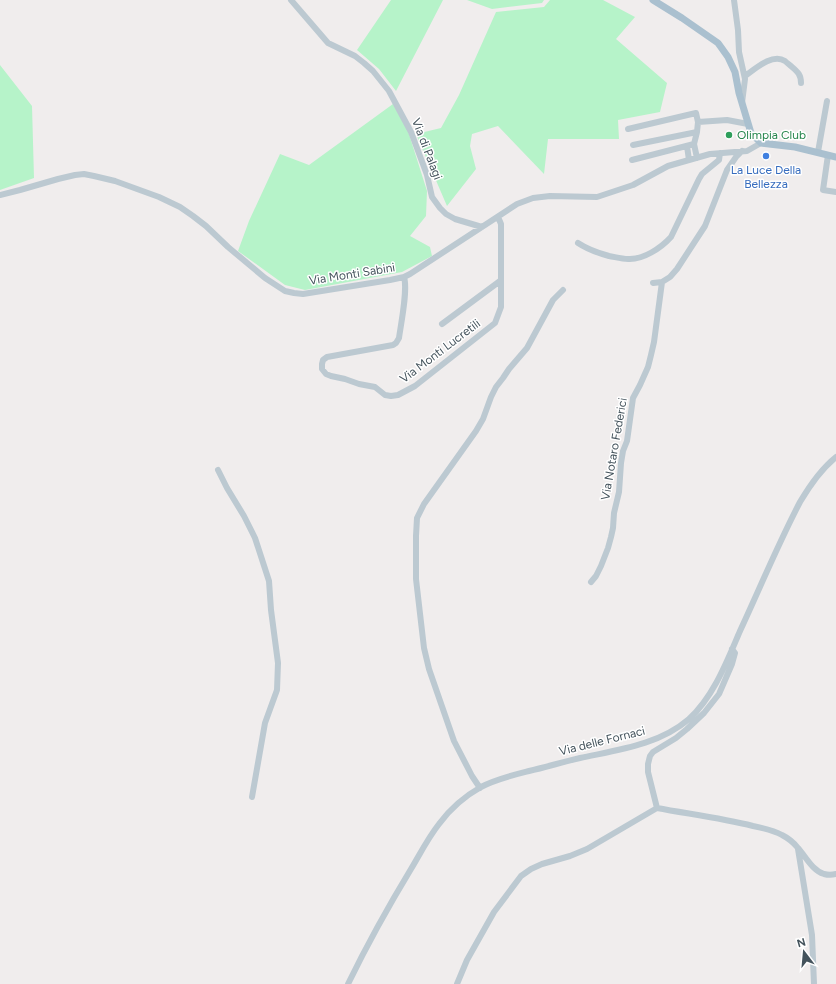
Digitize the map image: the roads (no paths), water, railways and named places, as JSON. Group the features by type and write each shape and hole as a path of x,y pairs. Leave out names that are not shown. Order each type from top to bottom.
{"main road":[{"path":"653,0 718,43 728,57 735,72 751,133 761,143 795,147 836,157"}],"street":[{"name":"Via di Palagi","path":"291,0 328,42 355,56 364,63 373,71 389,91 411,132 427,175 432,197 440,208 446,214 455,219 482,228"},
{"path":"734,0 740,52 745,76 742,103"},
{"path":"745,76 764,62 775,59 784,60 799,73 801,83"},
{"path":"818,152 827,101"},
{"path":"628,129 696,113 698,122 694,144 697,158"},
{"path":"698,122 727,120 748,124"},
{"path":"633,145 697,132"},
{"name":"Via Monti Sabini","path":"0,195 81,174 115,181 174,204 206,226 228,247 265,278 284,290 292,293 304,294 404,277 444,253 518,204 533,198 550,196 597,197 633,185 668,166 710,154 747,151 761,143"},
{"path":"632,160 694,144"},
{"path":"687,146 689,160"},
{"path":"653,283 662,282 670,277 701,234 727,170 742,151"},
{"path":"578,243 585,248 602,254 628,259 645,255 655,250 671,237 699,179 702,174 719,160 720,153"},
{"path":"828,155 823,190 836,192"},
{"name":"Via Monti Lucretili","path":"404,277 406,282 399,338 396,343 393,345 327,357 323,360 322,364 322,369 326,374 359,384 375,387 385,395 398,395 408,391 427,377 495,323 501,307 501,224 498,217"},
{"name":"Via Monti Lucretili","path":"442,324 500,281"},
{"name":"Via Notaro Federici","path":"591,582 601,566 611,537 614,513 620,492 621,462 627,441 632,398 648,367 654,342 662,282"},
{"path":"480,788 454,741 429,669 424,648 416,579 417,518 424,504 476,431 483,419 496,387 527,348 553,300 564,290"},
{"name":"Via delle Fornaci","path":"348,984 369,941 397,892 435,830 448,813 456,806 480,788 492,782 509,776 648,742 664,735 690,718 712,689 800,502 816,477 836,457"},
{"path":"218,470 255,538 270,581 271,610 278,664 277,690 265,723 252,797"},
{"path":"657,808 648,772 650,756 653,752 676,738 693,724 713,702 721,689 734,659 735,653 732,649"},
{"path":"457,984 467,960 494,912 521,876 542,864 570,856 587,849 657,808 729,820 772,830 784,836 797,847 811,865 818,871 827,874 836,874"},
{"path":"797,847 812,936 814,984"}],"place":[{"name":"Olimpia Club","path":"729,135"},
{"name":"La Luce Della Bellezza","path":"766,156"}]}
